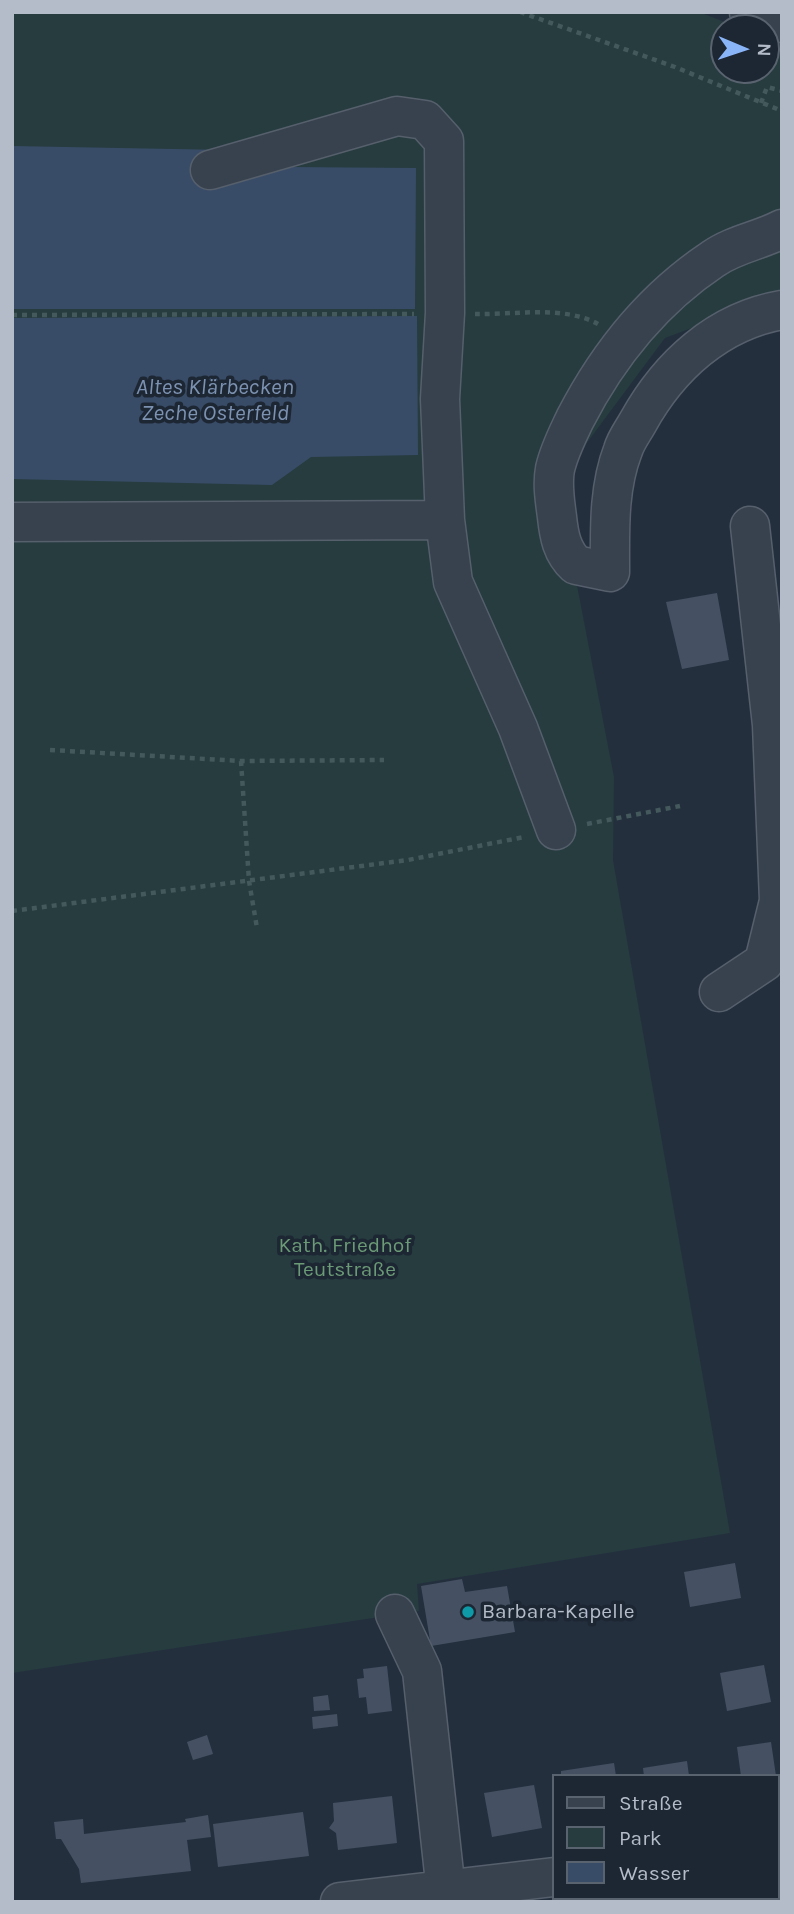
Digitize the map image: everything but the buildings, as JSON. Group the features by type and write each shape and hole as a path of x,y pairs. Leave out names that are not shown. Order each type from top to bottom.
{"street":[{"path":"749,12 782,23"},
{"path":"210,170 397,116 425,120 444,141 445,313 440,399 445,520 453,582 518,728 556,830"},
{"path":"782,229 762,239 735,246 713,259 666,295 637,324 589,393 561,448 555,472 559,535 565,551 576,565 610,572 611,501 623,449 646,407 670,375 706,341 744,321 782,310"},
{"path":"12,522 445,520"},
{"path":"719,992 764,962 779,901 772,725 750,526"},
{"path":"395,1614 422,1671 444,1873 440,1896"},
{"path":"340,1902 440,1896 552,1877"}],"path":[{"path":"520,12 675,67 782,111"},
{"path":"761,103 767,87 782,91"},
{"path":"472,314 552,313 586,317 612,331 621,345"},
{"path":"12,315 421,314"},
{"path":"50,750 242,761 384,760"},
{"path":"242,761 249,881 257,928"},
{"path":"12,911 408,860 680,806"}],"green space":[{"name":"Kath. Friedhof Teutstraße","path":"12,12 699,12 710,16 710,84 780,84 780,43 782,44 782,294 665,338 586,444 552,456 614,777 613,860 730,1533 417,1584 419,1611 12,1673"}],"water":[{"path":"12,146 227,150 285,167 416,168 415,309 12,309"},
{"name":"Altes Klärbecken Zeche Osterfeld","path":"417,316 418,455 311,457 272,485 12,479 12,318"}],"place":[{"name":"Barbara-Kapelle","path":"468,1612"}]}
